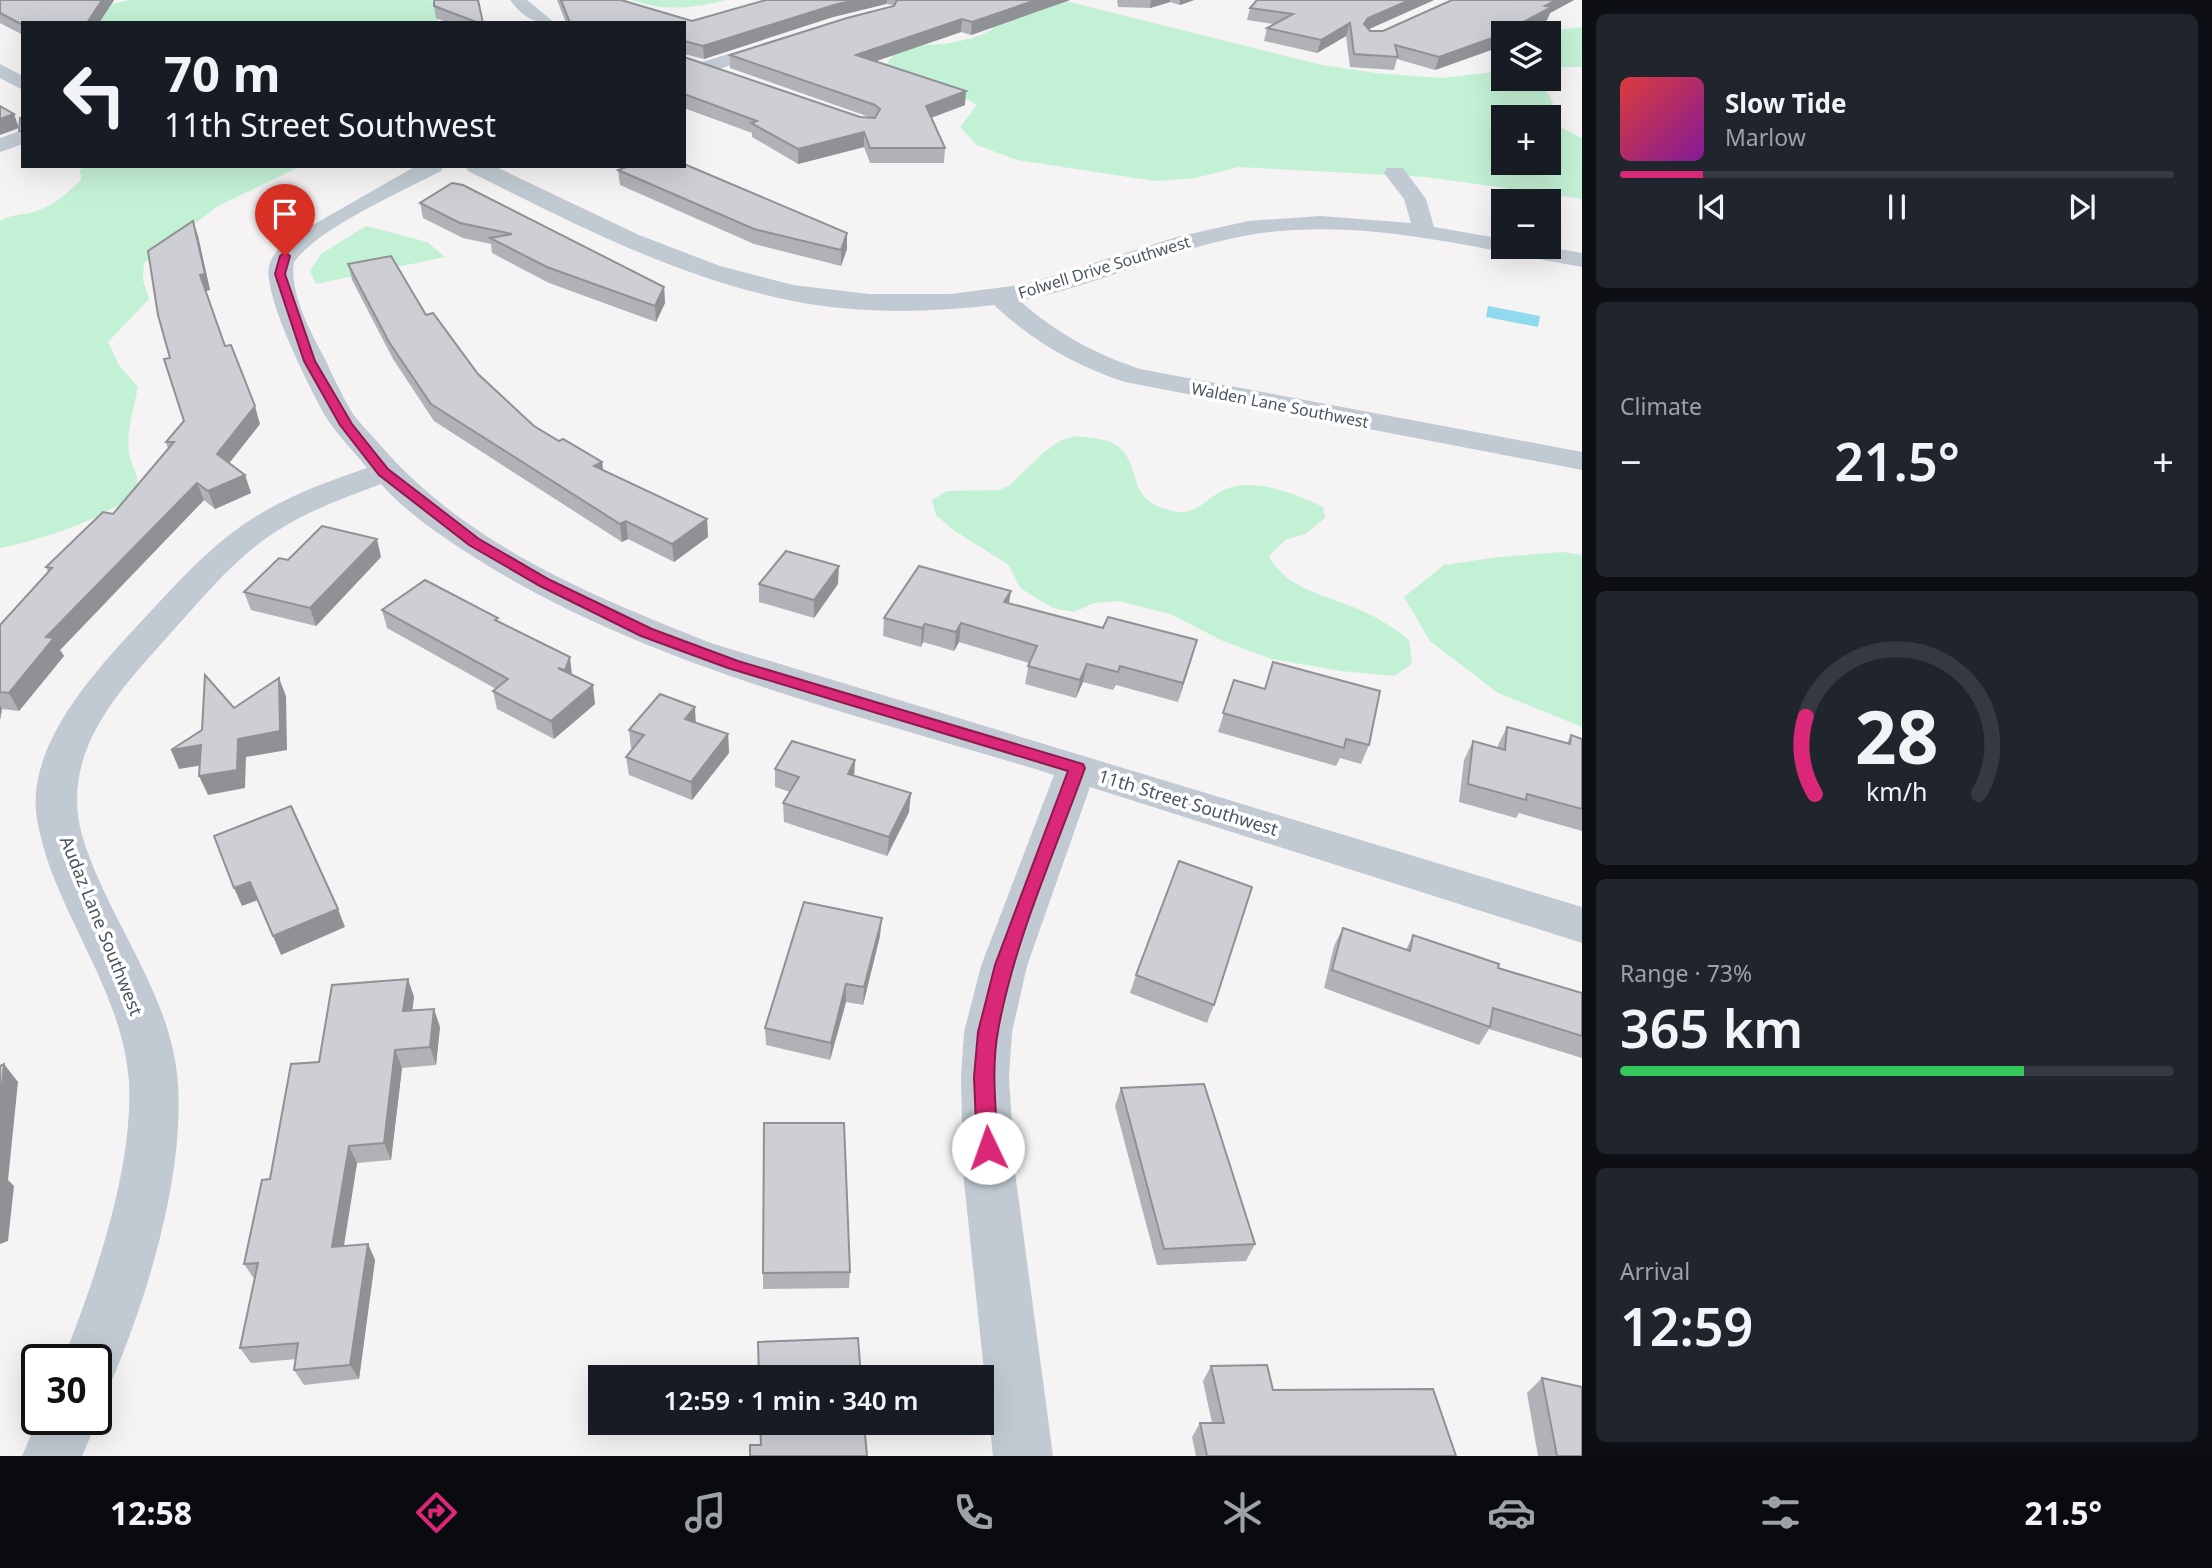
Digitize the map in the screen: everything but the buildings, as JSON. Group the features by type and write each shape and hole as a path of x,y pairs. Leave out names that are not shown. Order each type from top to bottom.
{"street":[{"path":"518,0 531,14 543,21"},
{"path":"732,76 697,64 803,35"},
{"path":"0,71 21,83"},
{"path":"0,146 21,137"},
{"name":"11th Street Southwest","path":"430,168 294,247 285,256 280,274 310,361 346,425 384,472 474,542 548,585 646,633 733,665 1077,768 1582,925"},
{"name":"Folwell Drive Southwest","path":"480,168 644,245 715,272 791,293 871,301 1000,297 1038,289 1177,244 1241,228 1317,222 1423,231 1491,244"},
{"path":"1395,173 1415,196 1422,217 1423,231"},
{"path":"1561,256 1582,260"},
{"name":"Walden Lane Southwest","path":"1000,297 1055,344 1099,365 1135,376 1582,461"},
{"name":"Audaz Lane Southwest","path":"98,1344 111,1313 133,1233 145,1172 153,1108 149,1053 134,1002 64,842 55,802 60,769 75,734 125,662 215,563 246,537 288,511 384,472"},
{"path":"1023,1456 989,1172 985,1077 987,1043 1004,965 1077,768"},
{"path":"52,1456 61,1435"}],"green space":[{"path":"129,0 431,0 437,7 439,19 82,21 107,5"},
{"path":"632,0 727,0 680,8"},
{"path":"1062,0 1322,65 1441,78 1491,72 1491,91 1546,91 1553,103 1491,105 1491,175 1561,175 1561,127 1582,138 1582,199 1561,196 1561,189 1511,189 1426,177 1238,167 1196,178 1155,181 1017,160 977,145 960,127 977,105 948,88 885,66 898,52 906,49 956,42 988,32 993,29 993,10"},
{"path":"1582,27 1582,67 1561,67 1561,29"},
{"path":"297,168 218,206 144,263 143,280 149,299 108,342 119,365 138,387 129,437 129,453 137,475 135,495 120,505 70,528 0,548 0,221 34,212 56,201 81,180 80,170"},
{"path":"366,226 427,242 445,257 316,284 310,271 321,254"},
{"path":"1075,436 1100,439 1117,445 1128,458 1142,493 1158,506 1173,511 1193,510 1220,492 1245,485 1272,488 1323,507 1325,518 1305,534 1285,540 1269,556 1277,568 1299,585 1367,613 1399,632 1409,640 1412,664 1394,676 1341,671 1272,659 1223,641 1170,614 1119,601 1094,603 1074,612 1053,608 1020,588 1009,565 952,529 936,515 932,500 947,491 999,490 1010,485 1043,453 1060,441"},
{"path":"1563,552 1582,555 1582,727 1498,693 1430,641 1404,597 1444,565"}],"water":[{"path":"1488,306 1540,316 1538,327 1486,317"}],"route":[{"path":"285,256 280,274 310,361 346,425 384,472 420,503 474,542 545,583 646,633 733,665 1077,768 1004,965 988,1032 985,1077 988,1148"}]}
